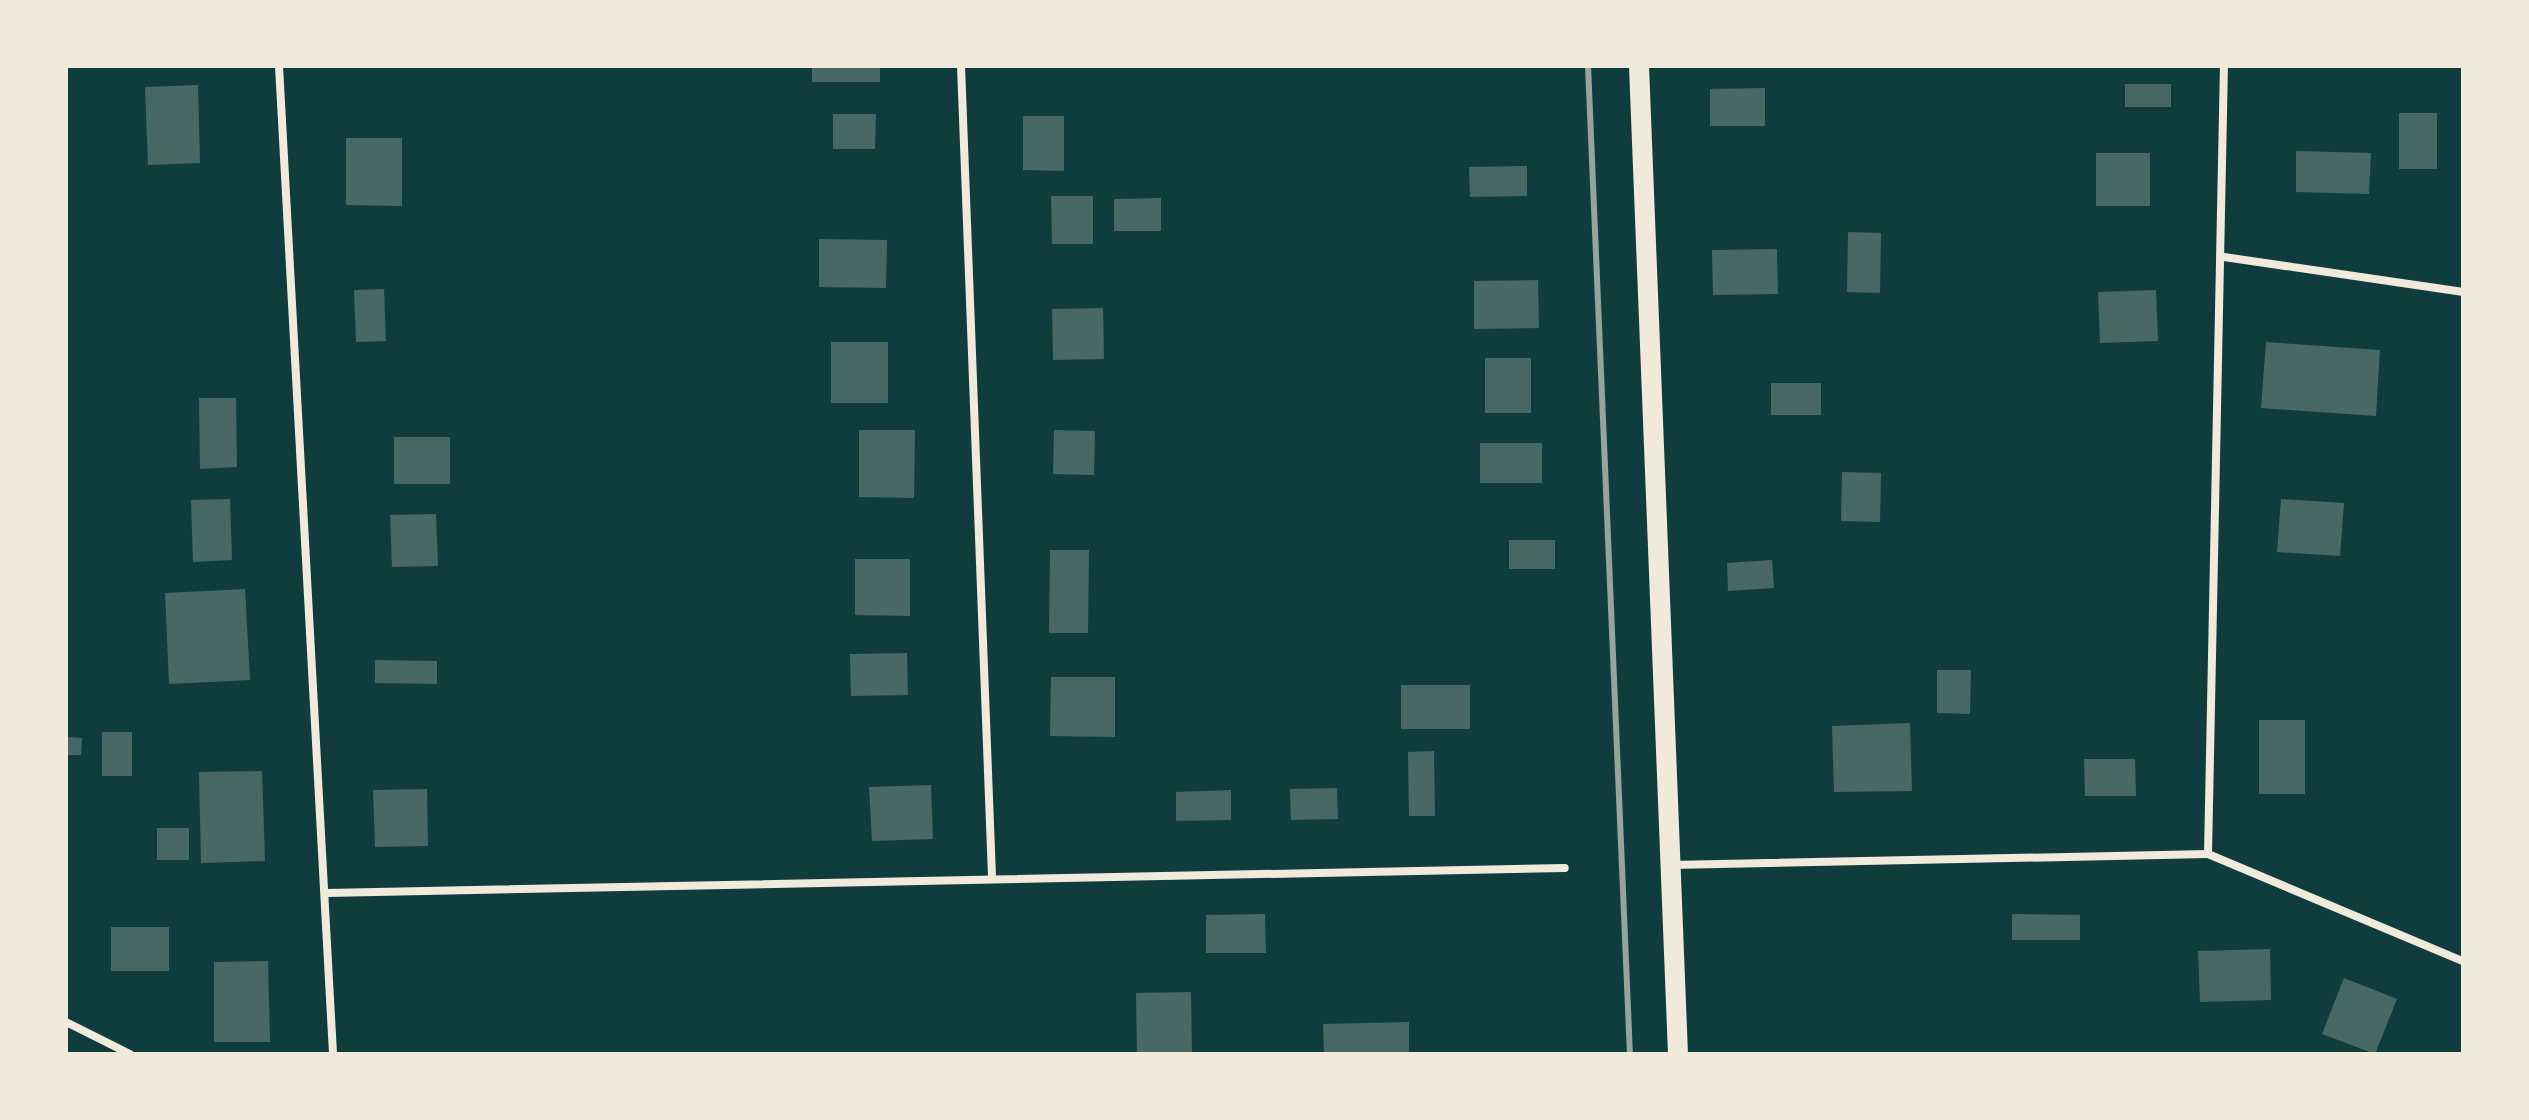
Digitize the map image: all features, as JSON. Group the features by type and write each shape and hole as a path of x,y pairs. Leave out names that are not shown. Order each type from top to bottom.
{"main road":[{"path":"1639,66 1678,1054"}],"street":[{"path":"279,66 327,893 333,1054"},
{"path":"961,66 992,877"},
{"path":"2208,854 2224,257 2224,66"},
{"path":"2224,257 2463,292"},
{"path":"1671,865 2208,854 2463,961"},
{"path":"327,893 992,877 1565,868"},
{"path":"66,1022 130,1054"}],"building":[{"path":"812,66 880,66 880,82 812,82"},
{"path":"2125,84 2171,84 2171,107 2125,107"},
{"path":"198,85 200,163 148,165 145,87"},
{"path":"1765,88 1765,126 1710,126 1710,89"},
{"path":"2399,113 2437,113 2437,169 2399,169"},
{"path":"833,114 876,114 875,149 833,149"},
{"path":"1023,116 1064,116 1064,171 1023,170"},
{"path":"346,138 402,138 402,206 346,205"},
{"path":"2296,151 2371,153 2369,194 2296,192"},
{"path":"2096,153 2150,153 2150,206 2096,206"},
{"path":"1527,166 1527,196 1470,197 1469,167"},
{"path":"1051,196 1093,196 1093,244 1052,244"},
{"path":"1161,198 1161,231 1114,231 1114,199"},
{"path":"1848,232 1881,233 1880,293 1847,292"},
{"path":"819,239 887,240 886,288 819,287"},
{"path":"1777,249 1778,294 1713,295 1712,250"},
{"path":"1538,280 1539,328 1474,329 1474,281"},
{"path":"384,289 386,341 356,342 354,290"},
{"path":"2156,290 2158,341 2100,343 2098,292"},
{"path":"1103,308 1104,359 1053,360 1052,309"},
{"path":"831,342 888,342 888,403 831,403"},
{"path":"2266,342 2380,350 2376,416 2261,408"},
{"path":"1485,358 1531,358 1531,413 1485,413"},
{"path":"1771,383 1821,383 1821,415 1771,415"},
{"path":"199,398 236,398 237,467 200,469"},
{"path":"859,430 915,430 914,498 859,497"},
{"path":"1054,430 1095,431 1094,475 1053,474"},
{"path":"394,437 450,437 450,484 394,484"},
{"path":"1480,443 1542,443 1542,483 1480,483"},
{"path":"1842,472 1881,473 1880,522 1841,521"},
{"path":"230,499 232,560 193,562 191,500"},
{"path":"2281,499 2344,503 2340,556 2277,552"},
{"path":"436,514 438,566 392,567 390,515"},
{"path":"1509,540 1555,540 1555,569 1509,569"},
{"path":"1050,550 1089,550 1088,633 1049,633"},
{"path":"855,559 910,559 910,616 855,615"},
{"path":"1772,560 1774,588 1728,591 1727,563"},
{"path":"245,589 250,680 169,684 165,593"},
{"path":"907,653 908,695 851,696 850,654"},
{"path":"375,660 437,661 437,684 375,683"},
{"path":"1937,670 1971,670 1970,714 1937,713"},
{"path":"1051,677 1115,677 1115,737 1050,736"},
{"path":"1401,685 1470,685 1470,729 1401,729"},
{"path":"2259,720 2305,720 2305,794 2259,794"},
{"path":"1910,723 1912,791 1834,792 1832,726"},
{"path":"102,732 132,732 132,776 102,776"},
{"path":"66,737 82,738 81,755 66,755"},
{"path":"1434,751 1435,816 1409,816 1408,752"},
{"path":"2084,759 2135,759 2136,796 2085,796"},
{"path":"262,771 265,861 201,863 199,772"},
{"path":"931,785 933,839 872,841 869,787"},
{"path":"1337,788 1338,819 1291,820 1290,789"},
{"path":"427,789 428,846 375,847 373,790"},
{"path":"1231,790 1231,820 1176,821 1176,792"},
{"path":"157,828 189,828 189,860 157,860"},
{"path":"1265,914 1266,953 1206,953 1206,915"},
{"path":"2012,914 2080,915 2080,940 2012,940"},
{"path":"111,927 169,927 169,971 111,971"},
{"path":"2270,949 2271,1000 2200,1002 2198,951"},
{"path":"268,961 270,1042 214,1042 214,962"},
{"path":"2344,978 2397,999 2375,1054 2322,1034"},
{"path":"1191,992 1192,1054 1137,1054 1136,993"},
{"path":"1409,1022 1409,1054 1324,1054 1323,1024"}],"railway":[{"path":"1588,66 1630,1054"}]}
